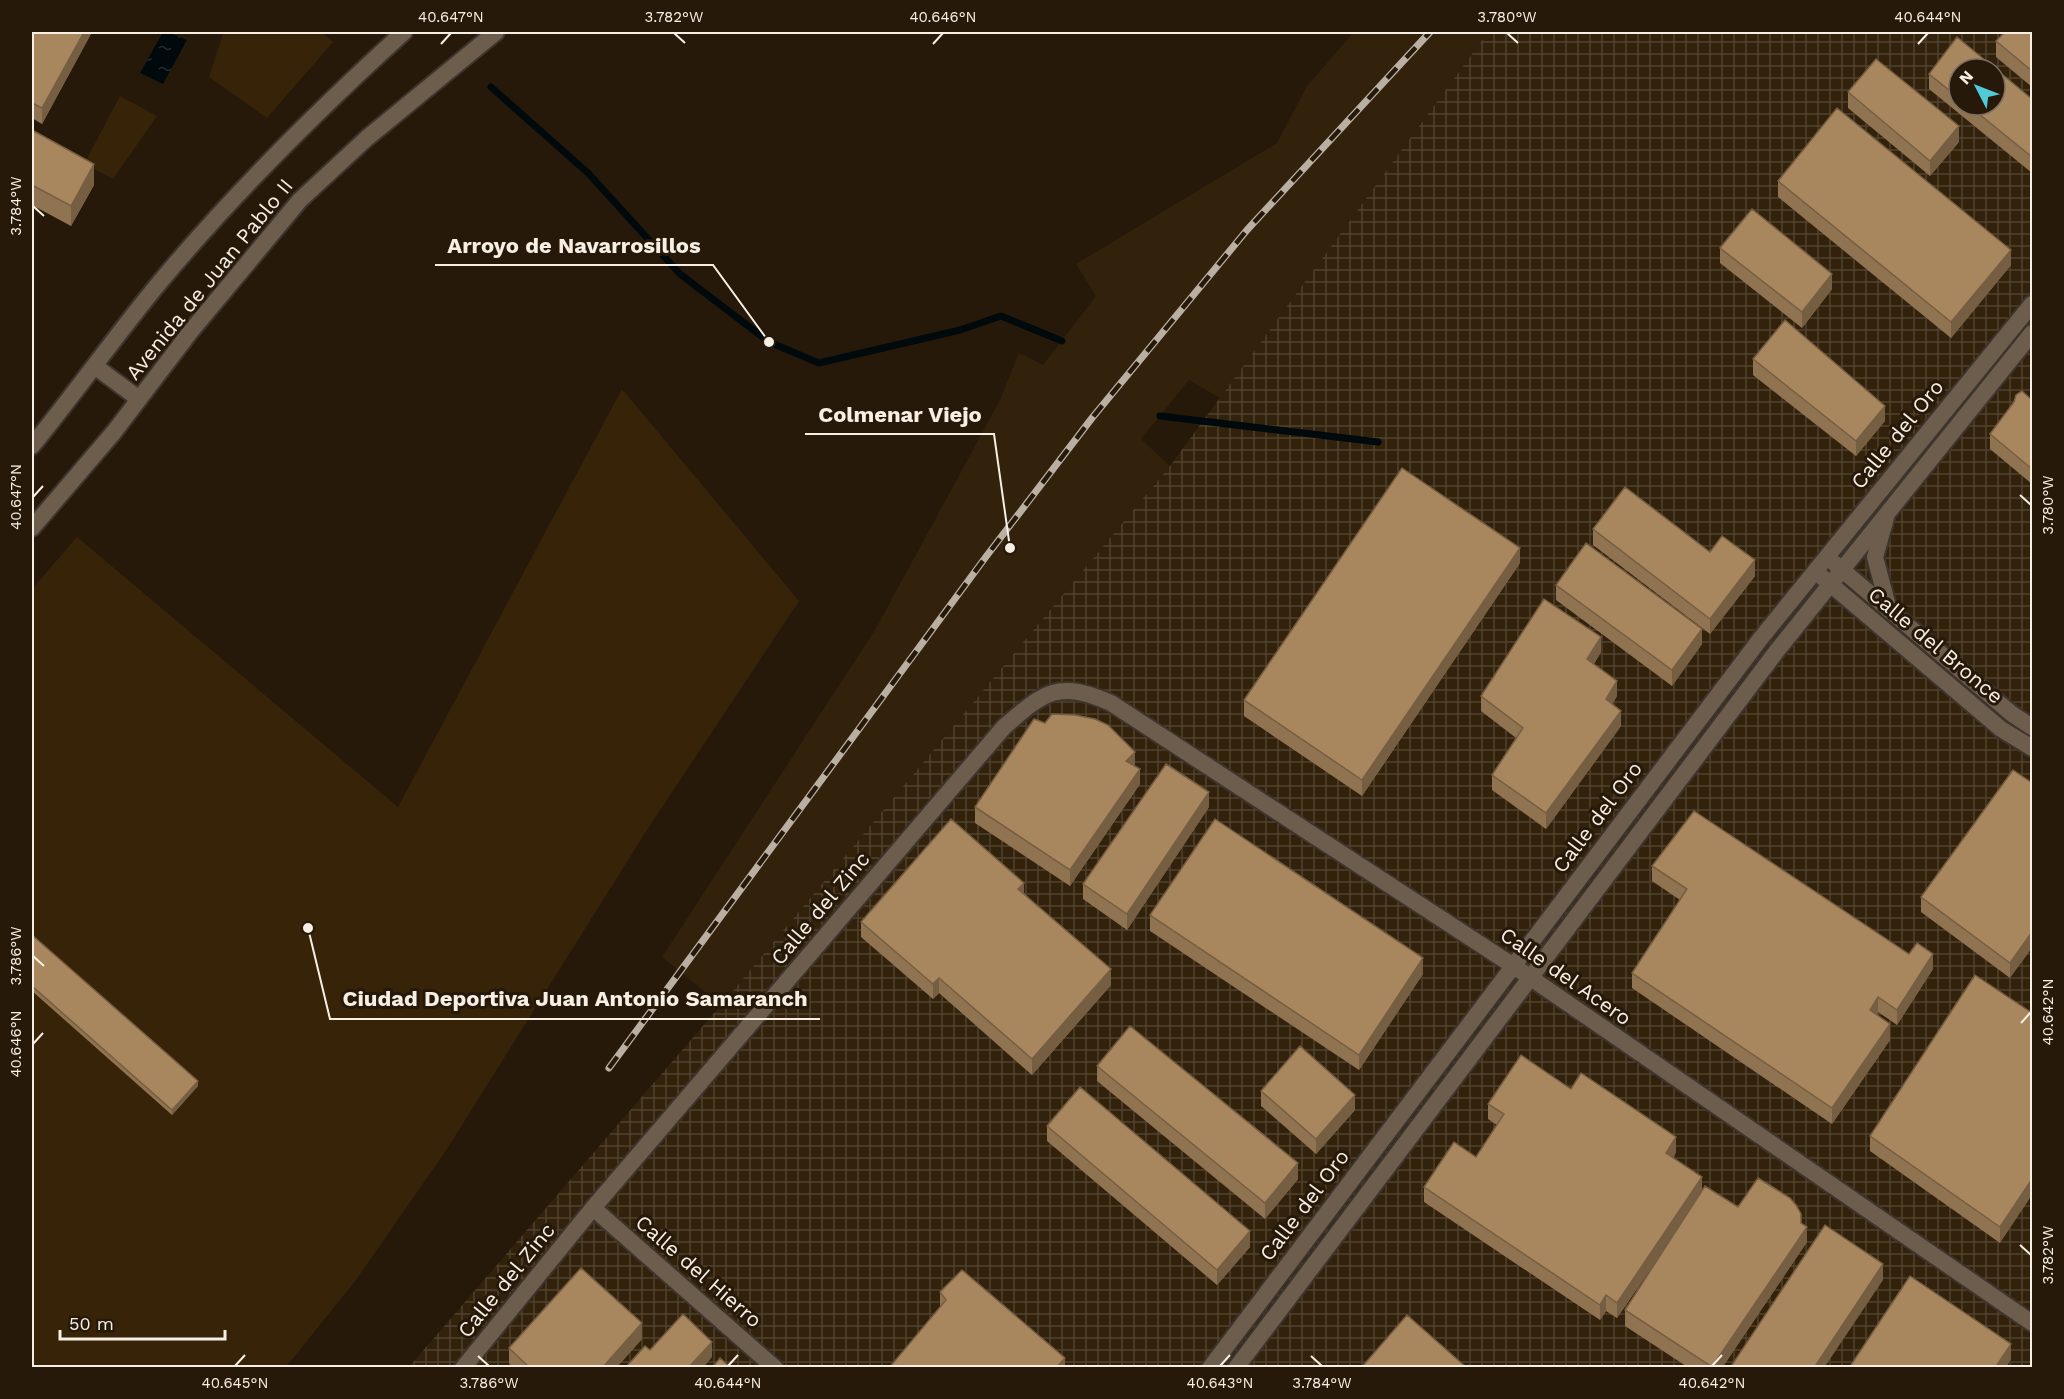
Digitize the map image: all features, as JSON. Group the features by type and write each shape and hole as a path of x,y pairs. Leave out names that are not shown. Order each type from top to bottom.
{"street":[{"name":"Avenida de Juan Pablo II","path":"32,446 96,367 160,282 234,197 324,104 404,32"},
{"name":"Avenida de Juan Pablo II","path":"32,528 114,432 218,298 300,200 367,138 496,32"},
{"name":"Calle del Oro","path":"1210,1368 1512,965 1826,556 2032,304"},
{"name":"Calle del Oro","path":"1236,1368 1776,652 2032,333"},
{"path":"96,367 139,399"},
{"path":"1888,512 1875,557 1889,610"},
{"name":"Calle del Bronce","path":"1826,556 2012,714 2032,727"},
{"name":"Calle del Bronce","path":"1815,571 2001,729 2032,748"},
{"name":"Calle del Acero","path":"1063,689 1086,692 1111,703 1512,965 2032,1323"},
{"name":"Calle del Zinc","path":"463,1368 593,1208 1004,727 1032,702 1063,689"},
{"name":"Calle del Hierro","path":"593,1208 775,1368"}],"shaded area":[{"path":"219,32 321,32 333,42 267,118 209,77 223,34"},
{"path":"1354,32 1488,32 1220,398 1189,380 1141,439 1170,466 721,1005 662,957 875,630 1000,400 1019,353 1043,365 1096,296 1076,264 1277,143 1307,86"},
{"path":"1488,32 2032,32 2032,1367 408,1368 721,1005 1170,466"},
{"path":"120,96 157,116 113,179 84,164"},
{"path":"622,389 799,601 645,833 447,1149 356,1280 286,1367 32,1367 32,589 77,537 398,807"}],"water":[{"path":"163,32 187,40 163,84 140,73"}],"building":[{"path":"34,32 84,32 42,108 32,103 32,36"},
{"path":"2005,32 2032,32 2032,71 1996,41"},
{"path":"1957,37 1981,57 1947,57 1947,88 1929,74"},
{"path":"1876,59 1959,126 1930,161 1848,92"},
{"path":"2007,78 2032,99 2032,157 1983,117 2007,117"},
{"path":"1837,108 2011,250 1951,322 1778,181"},
{"path":"32,130 94,164 71,206 32,185"},
{"path":"1752,209 1832,274 1802,312 1720,248"},
{"path":"1785,320 1885,406 1856,441 1753,359"},
{"path":"2022,391 2032,400 2032,469 1990,434 2014,402 2016,395"},
{"path":"1402,468 1520,548 1362,780 1244,700"},
{"path":"1625,487 1710,552 1722,536 1755,560 1710,619 1593,529"},
{"path":"1586,543 1702,629 1672,670 1556,585"},
{"path":"1544,599 1601,637 1587,659 1617,681 1606,699 1621,711 1546,813 1492,775 1523,728 1481,696"},
{"path":"1052,714 1075,715 1095,719 1108,725 1135,752 1126,761 1140,769 1070,870 975,807 1034,719 1045,723"},
{"path":"1166,764 1209,792 1127,914 1083,884"},
{"path":"2013,770 2032,783 2032,932 2010,963 1921,897"},
{"path":"1694,811 1909,954 1917,943 1933,954 1897,1010 1878,997 1870,1010 1890,1024 1832,1108 1632,973 1687,889 1652,866"},
{"path":"951,819 1024,883 1018,889 1111,969 1032,1059 939,978 933,984 861,922"},
{"path":"1215,819 1423,958 1359,1055 1150,915"},
{"path":"32,935 198,1081 172,1110 32,986"},
{"path":"1975,975 2032,1013 2032,1179 2000,1227 1870,1136"},
{"path":"1130,1026 1298,1163 1265,1203 1097,1066"},
{"path":"1300,1046 1355,1095 1316,1139 1261,1091"},
{"path":"1521,1055 1571,1089 1581,1073 1676,1137 1666,1153 1702,1177 1617,1303 1606,1295 1600,1305 1424,1187 1454,1142 1476,1157 1504,1114 1488,1104"},
{"path":"1080,1087 1250,1231 1217,1270 1047,1126"},
{"path":"1758,1178 1790,1198 1801,1214 1801,1223 1807,1227 1712,1367 1625,1310 1705,1186 1738,1207"},
{"path":"1825,1225 1883,1264 1814,1368 1730,1368"},
{"path":"581,1268 642,1323 602,1368 530,1368 509,1348"},
{"path":"962,1270 1065,1358 1056,1368 889,1368 946,1300 940,1292"},
{"path":"1910,1276 2011,1344 1995,1368 1849,1368"},
{"path":"683,1314 712,1342 688,1368 625,1368 645,1346 650,1350"},
{"path":"1407,1315 1467,1368 1361,1368"},
{"path":"720,1358 731,1368 712,1368"}],"waterway":[{"path":"491,87 588,173 680,274 769,342 819,363 960,330 1001,316 1062,341"},
{"path":"1160,416 1378,442"}],"railway":[{"path":"609,1068 985,558 1092,418 1247,230 1430,32"}],"place":[{"name":"Arroyo de Navarrosillos","path":"769,342"},
{"name":"Colmenar Viejo","path":"1010,548"},
{"name":"Ciudad Deportiva Juan Antonio Samaranch","path":"308,928"}]}
